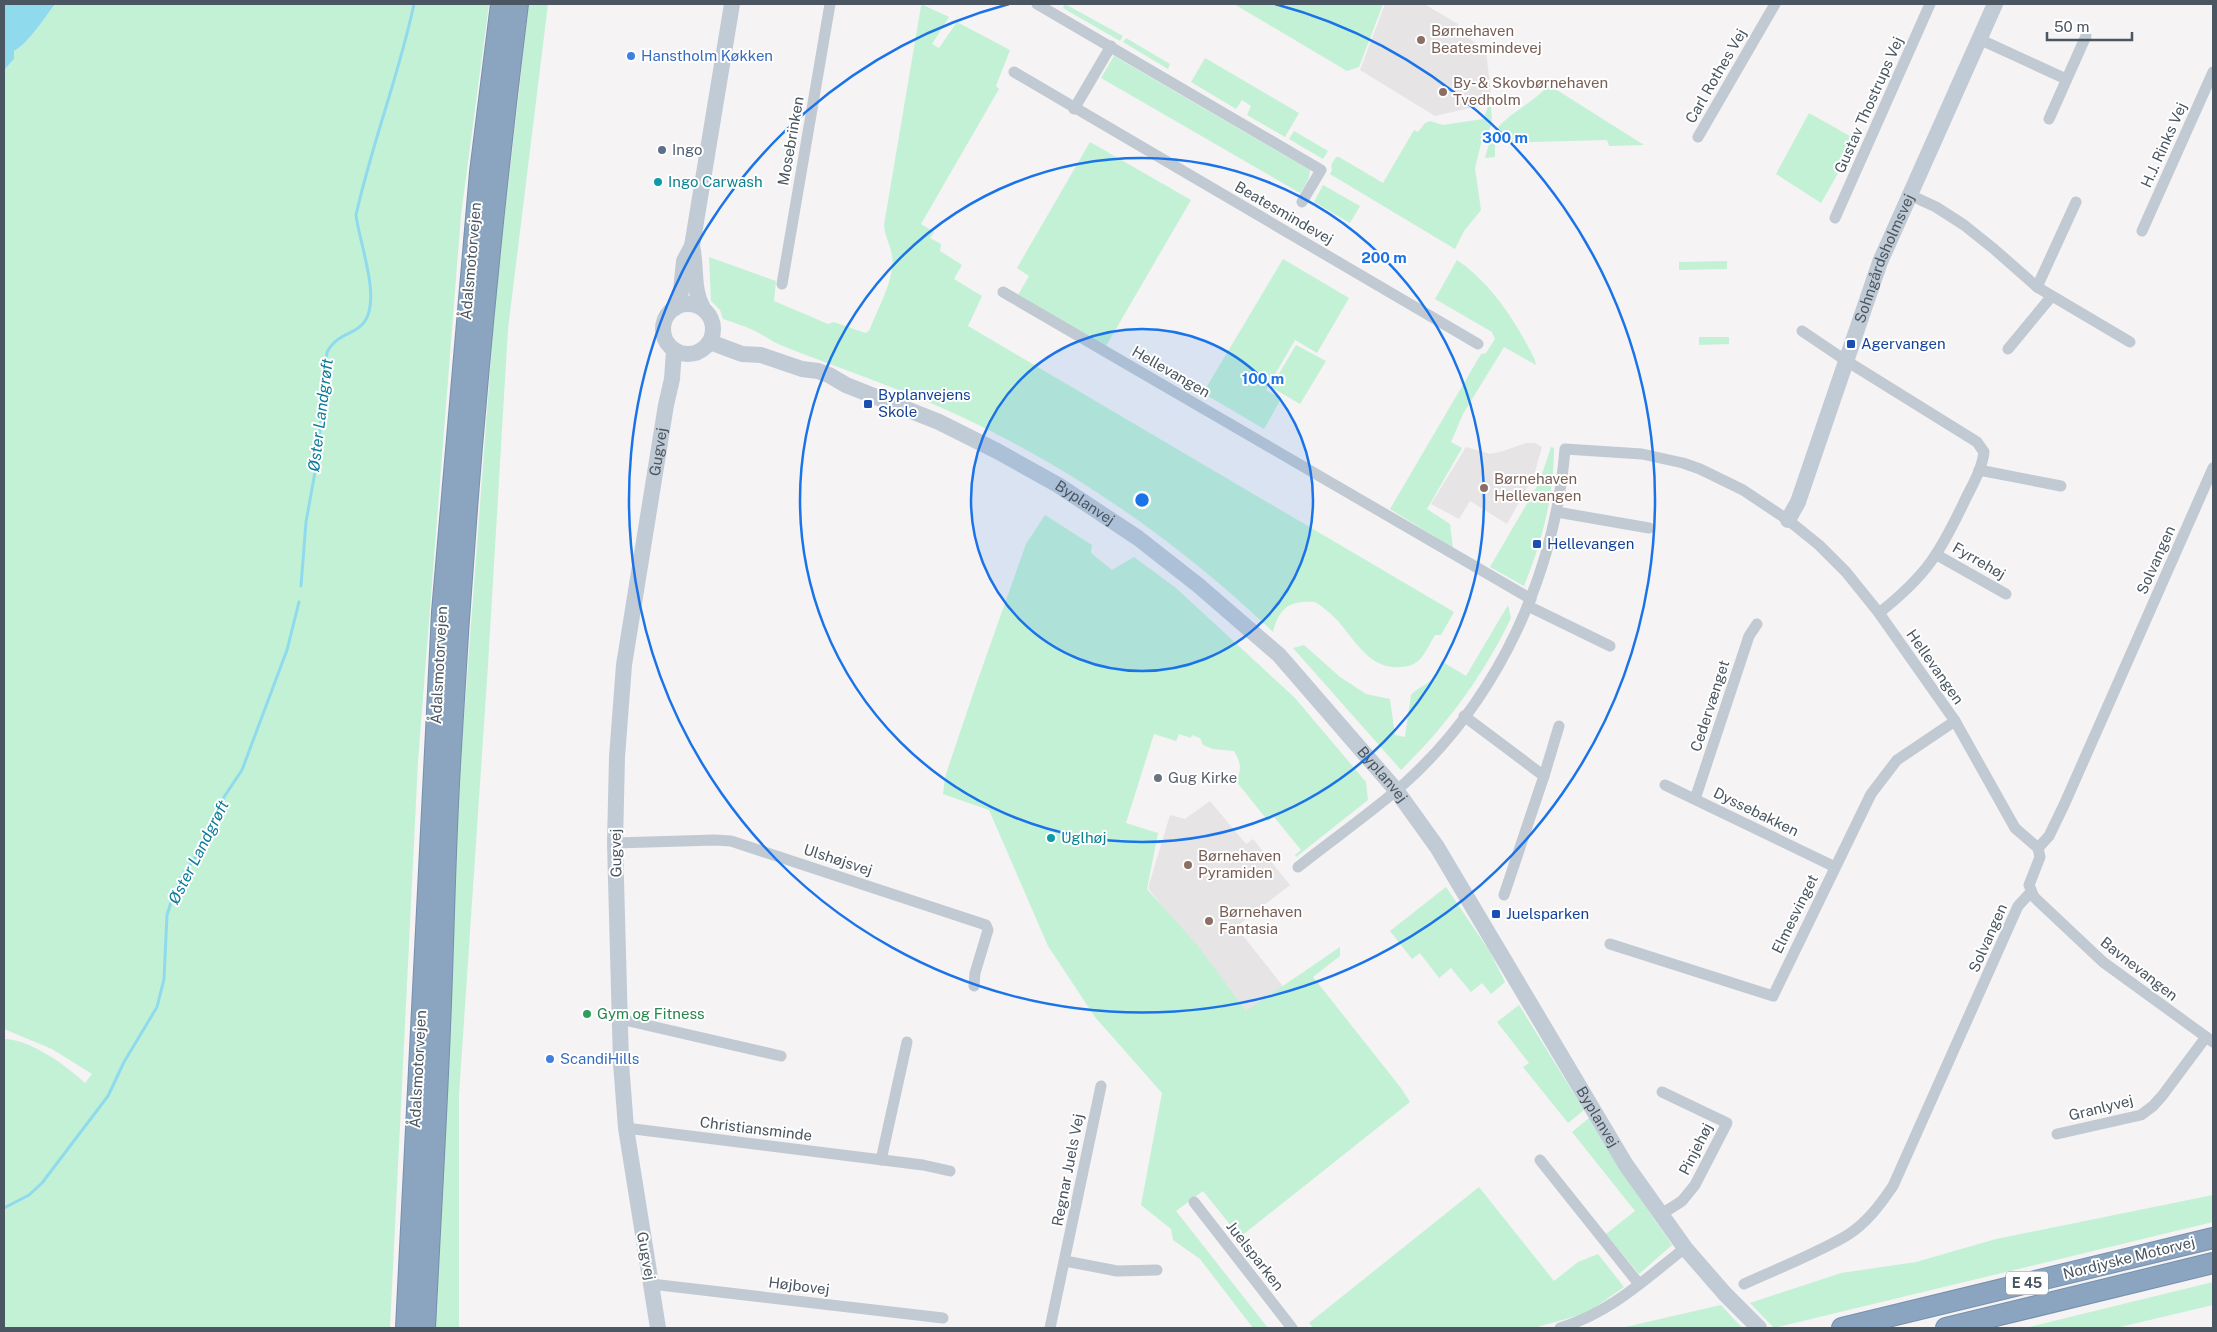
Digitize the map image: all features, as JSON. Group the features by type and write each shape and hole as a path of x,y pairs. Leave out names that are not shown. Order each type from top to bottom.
{"highway":[{"name":"Ådalsmotorvejen","path":"406,1328 442,612 480,172 501,4"},
{"name":"Ådalsmotorvejen","path":"425,1328 440,1029 450,751 463,565 482,330 503,124 518,4"},
{"name":"Nordjyske Motorvej","path":"1842,1328 2213,1238"},
{"name":"Nordjyske Motorvej","path":"1946,1328 2213,1264"}],"street":[{"path":"692,246 696,263 696,292 702,308 712,319 712,337 702,350 682,352 665,339 663,332 665,318 680,300 684,261 692,246 732,4"},
{"name":"Mosebrinken","path":"782,284 830,4"},
{"name":"Beatesmindevej","path":"1037,4 1321,170 1302,202"},
{"name":"Carl Rothes Vej","path":"1698,137 1775,4"},
{"name":"Gustav Thostrups Vej","path":"1835,218 1930,4"},
{"name":"Sohngårdsholmsvej","path":"1788,520 1798,502 1880,262 1995,4"},
{"path":"2049,118 2086,36"},
{"path":"1979,39 2066,79"},
{"path":"1074,109 1111,46"},
{"name":"Beatesmindevej","path":"1014,72 1074,109 1478,344"},
{"name":"H.J. Rinks Vej","path":"2142,231 2213,72"},
{"path":"1910,196 1936,208 1964,225 1994,249 2036,288 2130,342"},
{"path":"2036,288 2076,202"},
{"name":"Hellevangen","path":"1003,292 1529,603 1610,646"},
{"path":"2008,349 2051,297"},
{"path":"675,308 688,304 702,308"},
{"path":"1802,331 1977,442 1984,452 1979,470 1937,555 1915,583 1879,613"},
{"name":"Byplanvej","path":"712,337 747,344 761,355 802,369 829,374 846,385 939,422 997,451 1058,485 1138,538 1198,585 1279,655 1396,790 1437,847 1626,1165 1685,1248 1759,1328"},
{"name":"Gugvej","path":"658,1328 626,1128 620,1020 615,843 617,756 624,664 664,414 672,379 682,352"},
{"name":"Hellevangen","path":"1298,867 1396,790 1450,734 1502,660 1529,603 1541,572 1558,512 1565,449 1642,454 1683,463 1743,490 1788,520 1846,572 1879,613 1955,720 2015,828 2038,848"},
{"name":"Solvangen","path":"1744,1284 1847,1236 1868,1219 1894,1186 2018,906 2031,892 2028,885 2040,856 2038,848 2049,836 2064,805 2213,468"},
{"path":"1979,470 2061,486"},
{"path":"1558,512 1649,528"},
{"name":"Fyrrehøj","path":"1937,555 2006,594"},
{"name":"Cedervænget","path":"1695,799 1749,636 1757,624"},
{"path":"1464,716 1544,776"},
{"name":"Elmesvinget","path":"1610,944 1773,996 1871,794 1883,776 1904,755 1955,720"},
{"path":"1504,895 1559,726"},
{"name":"Dyssebakken","path":"1665,785 1835,867"},
{"name":"Ulshøjsvej","path":"615,843 731,841 986,925 988,930 975,973 974,986"},
{"name":"Bavnevangen","path":"2031,892 2103,962 2210,1040"},
{"path":"620,1020 782,1056"},
{"name":"Granlyvej","path":"2057,1134 2141,1115 2154,1106 2210,1040"},
{"path":"881,1160 907,1042"},
{"name":"Regnar Juels Vej","path":"1050,1328 1101,1086"},
{"name":"Pinjehøj","path":"1660,1214 1682,1201 1695,1185 1727,1124 1662,1092"},
{"name":"Christiansminde","path":"626,1128 881,1160 950,1171"},
{"path":"1540,1160 1638,1284"},
{"name":"Juelsparken","path":"1194,1202 1292,1328"},
{"path":"1560,1328 1580,1322 1603,1311 1685,1248"},
{"path":"1065,1261 1117,1271 1157,1270"},
{"name":"Højbovej","path":"651,1284 943,1318"}],"shaded area":[{"path":"1385,4 1424,4 1458,24 1457,29 1486,51 1492,103 1435,116 1360,70"},
{"name":"Børnehaven Hellevangen","path":"1526,443 1535,443 1542,447 1534,475 1507,524 1470,501 1459,519 1431,504 1466,447 1490,454"},
{"name":"Børnehaven Fantasia","path":"1210,801 1246,844 1253,839 1290,885 1236,927 1286,990 1247,1012 1148,888 1170,815 1185,819"}],"green space":[{"path":"55,4 489,4 461,215 418,761 390,1328 4,1328 4,1039 25,1043 36,1048 68,1069 85,1083 92,1074 52,1049 4,1029 4,70 14,59 14,51 30,37"},
{"path":"529,4 548,4 508,329 459,1095 459,1328 435,1328 458,798 496,292"},
{"path":"1065,4 1123,36 1120,41 1063,8"},
{"path":"1234,4 1383,4 1359,67 1347,71"},
{"path":"923,5 949,17 932,44 939,48 957,22 1010,50 996,86 999,89 921,224 934,232 930,238 941,244 940,251 962,265 954,279 982,296 968,326 1454,612 1441,635 1435,635 1421,658 1414,664 1403,667 1389,667 1371,658 1336,619 1315,602 1298,602 1286,607 1278,617 1273,632 1239,600 1165,540 1088,486 1047,462 964,418 895,388 778,344 751,329 723,319 720,310 711,301 709,257 776,281 774,301 828,324 834,322 865,333 869,331 889,283 891,273 892,255 884,225 921,6"},
{"path":"1126,38 1170,64 1168,69 1123,42"},
{"path":"1114,56 1310,170 1308,179 1300,193 1101,78"},
{"path":"1205,58 1299,113 1285,137 1247,115 1251,106 1242,100 1236,109 1191,82"},
{"path":"1549,85 1644,145 1609,146 1607,140 1495,143 1495,157 1486,158 1492,137 1501,124"},
{"path":"1489,105 1491,106 1492,124 1481,144 1475,168 1481,210 1464,231 1455,249 1330,174 1332,170 1331,165 1336,157 1339,157 1383,183 1414,130 1418,132 1425,123 1430,121 1443,125 1483,119"},
{"path":"1809,113 1857,140 1821,203 1776,174"},
{"path":"1294,131 1328,151 1323,159 1289,139"},
{"path":"1090,142 1191,200 1106,346 1018,295 1029,276 1017,268"},
{"path":"1323,185 1360,206 1350,223 1314,202"},
{"path":"1283,259 1349,298 1317,353 1295,340 1266,390 1281,399 1264,429 1203,393"},
{"path":"1457,260 1482,281 1502,305 1520,332 1536,365 1504,347 1463,414 1451,442 1462,448 1427,509 1450,524 1453,548 1390,509 1481,354 1486,353 1495,339 1492,332 1435,299"},
{"path":"1727,261 1727,269 1679,270 1679,262"},
{"path":"1699,337 1729,337 1729,344 1699,345"},
{"path":"1296,345 1326,361 1300,404 1271,387"},
{"path":"1551,447 1554,448 1552,484 1546,519 1524,586 1490,567 1539,483"},
{"path":"1045,515 1092,545 1091,553 1112,570 1134,557 1176,588 1295,698 1366,782 1368,800 1296,857 1295,855 1301,850 1274,817 1268,821 1236,781 1240,766 1234,751 1213,749 1203,745 1200,738 1192,735 1191,738 1179,734 1176,741 1154,734 1126,823 1158,833 1147,889 1198,946 1246,1011 1340,947 1340,956 1313,977 1410,1102 1240,1237 1203,1191 1176,1211 1268,1328 1253,1328 1200,1259 1173,1240 1171,1229 1141,1205 1162,1093 1095,1017 1048,946 989,810 943,794 945,777 1026,544"},
{"path":"1508,605 1511,618 1476,680 1434,735 1401,770 1293,648 1304,645 1340,677 1366,694 1390,699 1395,735 1405,737 1411,695 1433,679 1440,669 1441,661 1466,676"},
{"path":"1446,887 1490,952 1505,982 1491,994 1482,983 1471,992 1451,968 1439,978 1420,953 1412,959 1390,931"},
{"path":"1519,1005 1584,1110 1568,1123 1523,1067 1529,1063 1497,1022"},
{"path":"1589,1118 1623,1174 1672,1245 1639,1274 1606,1234 1635,1211 1572,1132"},
{"path":"1479,1187 1554,1281 1578,1262 1598,1254 1624,1287 1587,1313 1534,1328 1313,1328 1309,1323"},
{"path":"2213,1195 2213,1222 1774,1328 1750,1303 1841,1273 1916,1262 1996,1239"},
{"path":"2213,1282 2213,1305 2116,1328 2025,1328"},
{"path":"1721,1305 1742,1328 1621,1328"}],"water":[{"path":"4,4 55,4 30,37 14,51 14,59 4,70"}],"waterway":[{"name":"Øster Landgrøft","path":"301,586 306,522 317,461 327,352 337,340 361,326 369,311 371,298 368,269 356,215 362,188 401,57 414,4"},
{"name":"Øster Landgrøft","path":"4,1208 29,1195 42,1183 108,1096 124,1062 157,1007 164,979 167,915 174,893 184,873 202,848 224,797 242,770 287,650 299,602"}],"place":[{"name":"Børnehaven Beatesmindevej","path":"1421,40"},
{"name":"Hanstholm Køkken","path":"631,56"},
{"name":"By- & Skovbørnehaven Tvedholm","path":"1443,92"},
{"name":"Ingo","path":"662,150"},
{"name":"Ingo Carwash","path":"658,182"},
{"name":"Agervangen","path":"1851,344"},
{"name":"Byplanvejens Skole","path":"868,404"},
{"name":"Børnehaven Hellevangen","path":"1484,488"},
{"name":"Hellevangen","path":"1537,544"},
{"name":"Gug Kirke","path":"1158,778"},
{"name":"Uglhøj","path":"1051,838"},
{"name":"Børnehaven Pyramiden","path":"1188,865"},
{"name":"Juelsparken","path":"1496,914"},
{"name":"Børnehaven Fantasia","path":"1209,921"},
{"name":"Gym og Fitness","path":"587,1014"},
{"name":"ScandiHills","path":"550,1059"}]}
